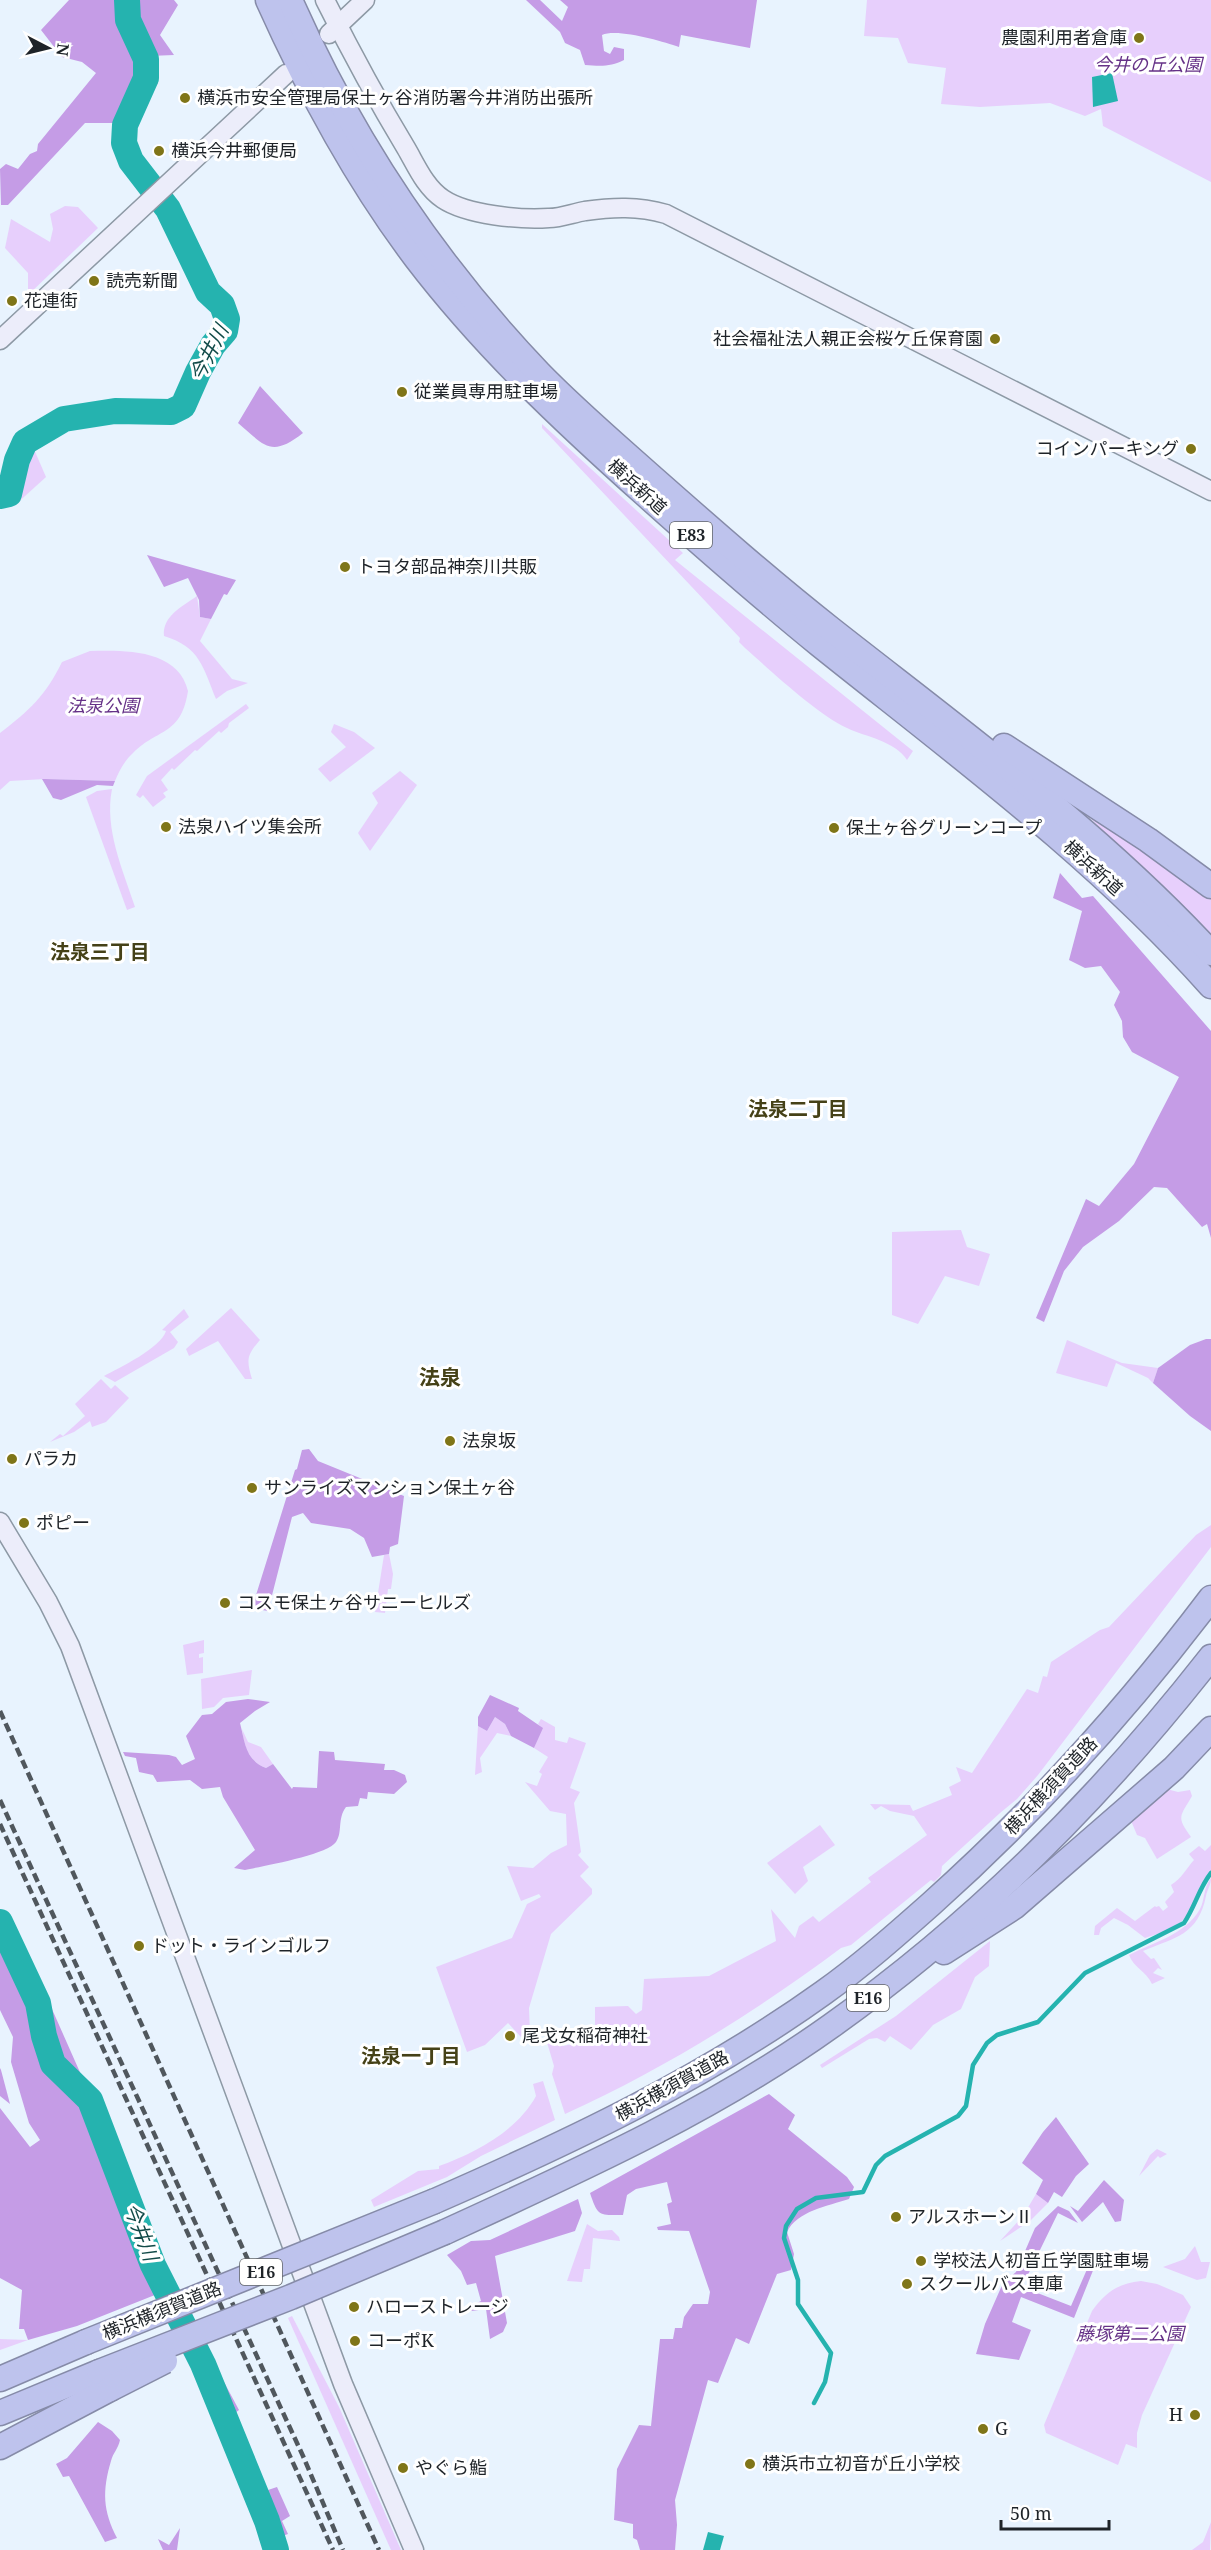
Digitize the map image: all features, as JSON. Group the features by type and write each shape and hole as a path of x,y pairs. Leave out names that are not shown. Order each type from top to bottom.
{"highway":[{"name":"横浜新道","path":"268,0 286,39 342,143 392,224 444,294 510,368 555,413 735,574 1069,846 1149,919 1211,986"},
{"name":"横浜新道","path":"290,0 360,137 391,188 424,236 480,307 540,374 743,557 1082,829 1167,907 1211,953"},
{"path":"828,627 1052,779 1148,840 1211,886"},
{"path":"1069,846 1166,948 1211,1001"},
{"path":"1144,1681 1211,1584"},
{"name":"横浜横須賀道路","path":"0,2379 435,2201 549,2151 666,2091 748,2043 823,1992 882,1947 993,1848 1074,1764 1211,1598"},
{"name":"横浜横須賀道路","path":"0,2413 104,2380 445,2232 594,2164 687,2115 761,2071 831,2026 900,1973 1015,1874 1106,1783 1211,1657"},
{"path":"900,1973 944,1952 1014,1906 1174,1768 1211,1729"},
{"path":"1174,1768 1211,1745"},
{"path":"0,2447 104,2380"}],"street":[{"path":"325,0 333,30 422,175 432,190 444,200 478,211 522,218 551,219 623,207 645,208 666,214 1211,491"},
{"path":"333,30 365,0"},
{"path":"0,340 286,74"},
{"path":"0,1522 48,1602 70,1646 343,2384 414,2550"}],"green space":[{"name":"今井の丘公園","path":"867,0 1211,0 1211,182 1103,126 1101,109 1085,116 1050,103 980,107 941,104 946,68 908,63 898,38 864,36"},
{"path":"65,206 78,207 98,228 28,295 28,273 5,248 11,219 50,242 53,229 50,214"},
{"path":"542,424 683,553 675,560 913,751 907,760 888,744 847,728 822,713 745,648 739,642 740,638 542,428"},
{"path":"33,447 46,477 14,506 27,453"},
{"path":"197,596 200,617 211,619 200,641 232,679 248,683 227,691 216,699 203,668 193,652 164,636 164,629 170,617"},
{"name":"法泉公園","path":"90,651 134,652 162,660 173,667 182,677 188,691 180,716 167,730 142,745 130,756 115,781 45,779 10,781 0,790 0,733 36,702 50,684 62,662"},
{"path":"246,704 249,708 229,723 228,727 221,733 219,731 197,751 195,750 174,770 172,768 161,780 168,790 163,793 166,797 153,807 143,795 140,798 136,795 147,776"},
{"path":"334,724 354,732 375,748 330,782 318,769 346,747 331,732"},
{"path":"400,771 417,785 370,851 358,833 378,803 372,793"},
{"path":"112,789 110,804 113,834 120,864 135,907 127,910 86,797 97,791"},
{"path":"1085,813 1198,887 1211,899 1211,937"},
{"path":"961,1230 967,1247 990,1254 979,1286 945,1276 918,1324 892,1315 892,1232"},
{"path":"231,1308 260,1340 249,1358 252,1379 245,1379 218,1341 189,1356 186,1349"},
{"path":"184,1309 189,1317 170,1332 178,1342 174,1348 115,1382 104,1376 148,1351 163,1337 166,1331 162,1330"},
{"path":"1067,1340 1122,1363 1158,1368 1153,1383 1148,1378 1116,1363 1107,1387 1056,1373"},
{"path":"101,1379 111,1389 115,1385 129,1398 106,1422 92,1427 90,1421 74,1432 50,1442 60,1434 63,1436 85,1416 75,1404"},
{"path":"1211,1525 1211,1547 1038,1775 1017,1799 942,1866 941,1875 934,1882 931,1880 851,1945 841,1948 708,2039 602,2097 565,2114 552,2074 554,2066 546,2039 561,2040 563,2046 588,2041 595,2037 595,2007 628,2006 636,2014 642,2010 644,1979 709,1976 776,1941 771,1909 795,1938 799,1926 813,1916 819,1922 871,1882 868,1878 927,1835 914,1816 890,1811 881,1806 875,1810 870,1804 910,1805 913,1811 952,1795 949,1787 961,1781 956,1767 972,1773 1027,1689 1038,1693 1043,1676 1047,1677 1051,1662 1100,1630 1109,1627 1196,1535"},
{"path":"389,1554 393,1574 391,1589 388,1589 385,1613 375,1612 384,1555"},
{"path":"204,1640 204,1653 199,1654 199,1658 203,1657 203,1673 187,1675 183,1645"},
{"path":"252,1670 249,1695 223,1698 214,1707 202,1709 201,1679"},
{"path":"495,1717 505,1724 511,1736 497,1733 480,1758 482,1772 475,1775 478,1726 487,1731"},
{"path":"541,1719 555,1727 555,1740 567,1743 569,1737 586,1743 570,1788 580,1792 574,1803 581,1852 578,1855 589,1867 580,1876 592,1889 592,1894 551,1934 529,2008 530,2034 521,2037 508,2023 485,2045 467,2052 436,1967 512,1938 527,1904 541,1897 539,1894 521,1901 507,1866 533,1868 551,1853 567,1845 566,1814 550,1811 525,1782 537,1786 542,1774 539,1772 548,1757 534,1748 542,1728 538,1724"},
{"path":"242,1729 248,1742 261,1747 273,1764 266,1768 251,1757"},
{"path":"1163,1788 1178,1792 1190,1790 1192,1796 1181,1816 1183,1825 1191,1837 1157,1859 1145,1838 1137,1835 1129,1816"},
{"path":"820,1825 835,1845 803,1867 808,1881 795,1894 767,1863"},
{"path":"1211,1845 1211,1871 1191,1909 1179,1923 1145,1938 1114,1918 1101,1928 1099,1935 1094,1935 1095,1926 1117,1908 1135,1921 1155,1906 1159,1906 1163,1911 1168,1907 1165,1902 1174,1892 1171,1885 1194,1860 1189,1854 1199,1846 1205,1851"},
{"path":"1211,1878 1202,1909 1191,1927 1175,1938 1143,1951 1151,1959 1154,1958 1162,1970 1158,1968 1153,1973 1165,1978 1152,1984 1129,1955 1178,1932 1194,1918 1203,1902"},
{"path":"990,1941 989,1966 975,1977 961,2009 933,2025 911,2050 890,2036 885,2042 877,2038 869,2039 822,2068 820,2065 896,2016"},
{"path":"543,2081 555,2120 481,2156 447,2177 374,2207 371,2200 418,2171 439,2169 439,2166 494,2139 528,2109 536,2096 533,2084"},
{"path":"1157,2149 1167,2154 1160,2158 1158,2156 1139,2176 1150,2155"},
{"path":"1036,2194 1048,2203 1030,2221 1000,2241 1023,2216"},
{"path":"587,2224 598,2231 612,2230 620,2241 593,2238 590,2269 584,2269 582,2282 567,2281"},
{"path":"1195,2246 1201,2262 1210,2262 1206,2278 1197,2280 1163,2267 1185,2259"},
{"name":"藤塚第二公園","path":"1141,2281 1157,2284 1183,2295 1191,2307 1142,2415 1137,2433 1137,2448 1126,2444 1118,2465 1046,2433 1044,2425 1092,2311 1113,2290 1125,2284"},
{"path":"292,2316 339,2407 401,2550 391,2550 288,2318"},
{"path":"0,2339 28,2340 0,2350"},
{"path":"1211,2522 1210,2550 1192,2550 1203,2542"}],"shaded area":[{"path":"69,0 174,0 178,5 160,35 174,55 149,56 158,83 140,105 133,136 148,168 145,188 126,166 117,144 113,123 85,123 8,205 1,205 0,169 6,164 18,169 30,154 37,151 38,144 96,73 82,62 62,57 41,30"},
{"path":"526,0 540,0 562,21 568,7 560,0 757,0 750,48 681,35 679,47 640,36 609,33 602,35 604,51 610,54 614,47 624,49 624,60 601,66 585,65 580,50 565,43 560,32"},
{"path":"1112,73 1118,101 1093,107 1092,77"},
{"path":"260,386 303,433 292,441 275,447 262,443 238,423"},
{"path":"147,555 236,580 227,595 224,594 211,619 200,617 199,600 188,578 164,587"},
{"path":"42,779 115,781 113,786 97,785 61,800 53,798"},
{"path":"1060,873 1082,898 1093,896 1211,1031 1211,1238 1207,1224 1202,1227 1167,1188 1154,1187 1119,1221 1083,1247 1064,1271 1044,1322 1036,1318 1086,1199 1099,1206 1134,1164 1179,1077 1132,1052 1123,1037 1122,1021 1114,1005 1120,992 1101,966 1085,968 1069,960 1082,911 1053,898"},
{"path":"1211,1339 1211,1431 1190,1416 1153,1383 1158,1368 1190,1345"},
{"path":"309,1449 318,1461 404,1496 398,1544 390,1547 389,1554 372,1557 364,1538 350,1529 311,1523 303,1513 292,1517 268,1611 252,1608 302,1450"},
{"path":"490,1695 519,1708 518,1711 543,1728 534,1748 511,1736 505,1724 495,1717 487,1731 478,1726 478,1717"},
{"path":"248,1699 270,1702 240,1723 247,1750 259,1765 266,1768 273,1764 292,1789 293,1787 317,1788 319,1751 334,1752 335,1760 385,1764 384,1770 394,1770 405,1775 407,1782 394,1794 368,1792 367,1799 360,1798 358,1806 346,1807 338,1838 330,1847 308,1856 279,1863 245,1870 234,1868 255,1850 223,1797 220,1787 202,1789 190,1780 157,1782 153,1775 139,1772 136,1758 125,1756 123,1752 169,1755 176,1757 182,1765 195,1759 186,1736 202,1715 212,1714 226,1702"},
{"path":"13,1921 175,2287 77,2326 28,2340 24,2329 19,2329 22,2290 0,2278 0,2108 30,2147 40,2140 29,2123 11,2062 13,2037 0,2010 0,1926"},
{"path":"0,2068 1,2070 10,2104 0,2096"},
{"path":"769,2094 795,2115 788,2129 847,2177 854,2187 849,2199 805,2214 787,2232 794,2254 791,2270 777,2274 749,2344 736,2338 718,2383 708,2380 675,2500 677,2525 675,2550 640,2550 637,2540 633,2538 633,2524 614,2520 617,2469 639,2425 651,2426 660,2339 673,2339 675,2328 682,2328 684,2317 693,2304 708,2304 710,2292 689,2231 658,2230 657,2227 671,2224 667,2204 672,2202 667,2182 636,2189 627,2195 623,2215 600,2213 590,2193"},
{"path":"1056,2117 1089,2164 1076,2176 1062,2197 1054,2192 1048,2203 1036,2194 1043,2180 1022,2163"},
{"path":"1104,2180 1124,2200 1121,2221 1115,2222 1103,2202 1082,2222 1070,2206 1078,2211"},
{"path":"578,2199 582,2213 575,2231 495,2256 507,2323 503,2332 490,2339 486,2309 464,2312 464,2309 481,2301 476,2283 467,2285 461,2271 447,2255 471,2241 490,2240"},
{"path":"1058,2206 1069,2211 1078,2223 1058,2213 1022,2287 1071,2306 1095,2251 1100,2253 1074,2318 1021,2297 1012,2322 1031,2330 1019,2360 976,2354 985,2324 1003,2283 1016,2272 1035,2228"},
{"path":"210,2356 239,2410 235,2413 242,2437 255,2458 250,2461 265,2491 277,2487 290,2516 282,2521 288,2534 277,2538 269,2532 259,2512 198,2362"},
{"path":"98,2422 112,2431 120,2440 111,2461 105,2491 109,2519 117,2538 105,2542 69,2476 63,2477 56,2464 67,2458"},
{"path":"180,2528 177,2550 163,2550 158,2539 169,2545"},
{"path":"708,2532 724,2536 720,2550 703,2550"}],"waterway":[{"name":"今井川","path":"0,496 9,494 17,460 25,442 64,419 115,411 171,412 183,406 213,345 225,331 227,319 222,305 208,292 168,209 131,161 124,143 125,125 146,78 146,59 128,20 127,0"},
{"path":"814,2403 825,2382 831,2353 798,2304 798,2280 784,2238 786,2226 797,2209 816,2198 863,2192 876,2165 885,2156 958,2116 966,2106 973,2065 987,2043 997,2035 1038,2022 1085,1973 1184,1923 1211,1873"},
{"name":"今井川","path":"0,1922 38,2003 44,2036 53,2064 90,2100 153,2265 203,2364 267,2521 276,2550"}],"railway":[{"path":"0,1711 379,2550"},
{"path":"0,1800 303,2456 343,2550"},
{"path":"0,1824 333,2550"}],"place":[{"name":"農園利用者倉庫","path":"1139,38"},
{"name":"横浜市安全管理局保土ヶ谷消防署今井消防出張所","path":"185,98"},
{"name":"横浜今井郵便局","path":"159,151"},
{"name":"読売新聞","path":"94,281"},
{"name":"花連街","path":"12,301"},
{"name":"社会福祉法人親正会桜ケ丘保育園","path":"995,339"},
{"name":"従業員専用駐車場","path":"402,392"},
{"name":"コインパーキング","path":"1191,449"},
{"name":"トヨタ部品神奈川共販","path":"345,567"},
{"name":"法泉ハイツ集会所","path":"166,827"},
{"name":"保土ヶ谷グリーンコープ","path":"834,828"},
{"name":"法泉坂","path":"450,1441"},
{"name":"パラカ","path":"12,1459"},
{"name":"サンライズマンション保土ヶ谷","path":"252,1488"},
{"name":"ポピー","path":"24,1523"},
{"name":"コスモ保土ヶ谷サニーヒルズ","path":"225,1603"},
{"name":"ドット・ラインゴルフ","path":"139,1946"},
{"name":"尾戈女稲荷神社","path":"510,2036"},
{"name":"アルスホーンⅡ","path":"896,2217"},
{"name":"学校法人初音丘学園駐車場","path":"921,2261"},
{"name":"スクールバス車庫","path":"907,2284"},
{"name":"ハローストレージ","path":"354,2307"},
{"name":"コーポK","path":"355,2341"},
{"name":"H","path":"1195,2415"},
{"name":"G","path":"983,2429"},
{"name":"横浜市立初音が丘小学校","path":"750,2464"},
{"name":"やぐら鮨","path":"403,2468"}],"district":[{"name":"法泉三丁目","path":"100,952"},
{"name":"法泉二丁目","path":"798,1109"},
{"name":"法泉","path":"440,1378"},
{"name":"法泉一丁目","path":"411,2056"}]}
